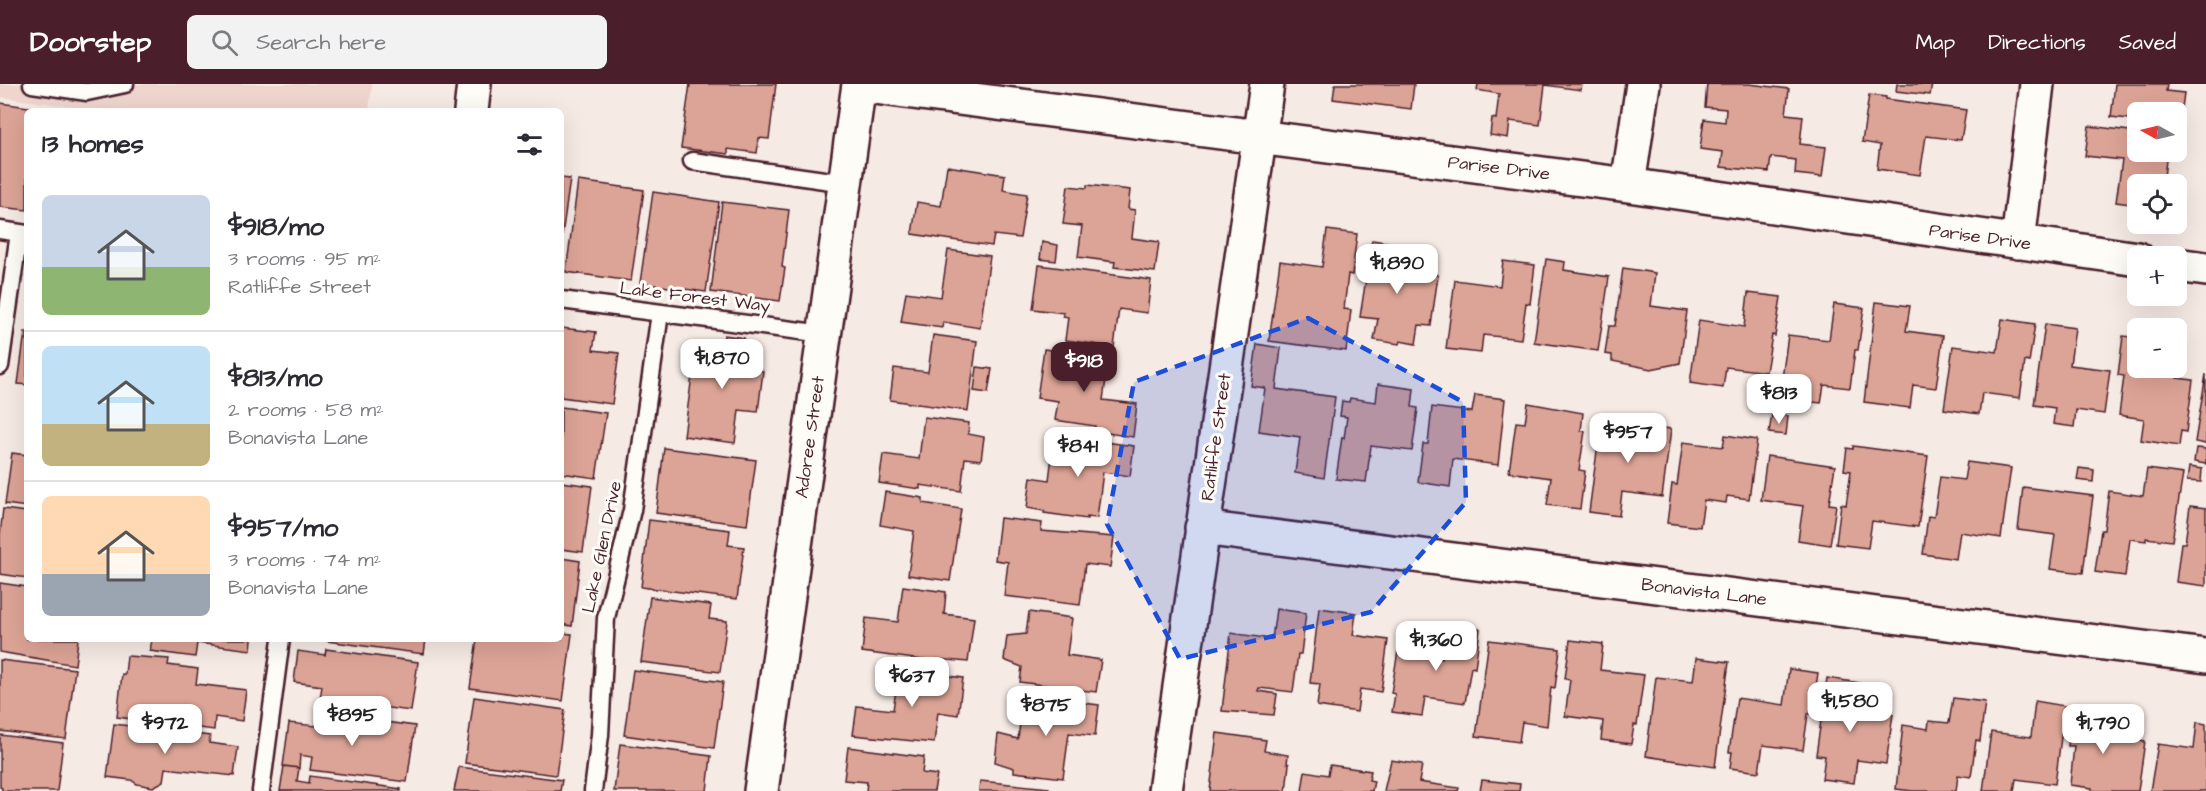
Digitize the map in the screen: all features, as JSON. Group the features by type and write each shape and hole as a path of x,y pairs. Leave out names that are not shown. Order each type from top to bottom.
{"street":[{"path":"471,108 474,84"},
{"name":"Parise Drive","path":"859,84 1628,185 2127,257"},
{"name":"Adoree Street","path":"761,791 859,84"},
{"name":"Ratliffe Street","path":"1165,791 1267,84"},
{"path":"1628,185 1643,84"},
{"path":"2018,242 2037,84"},
{"path":"2187,266 2206,269"},
{"name":"Bonavista Lane","path":"1202,528 2206,657"}],"lane":[{"path":"32,84 87,92 125,84"},
{"path":"692,161 845,183"},
{"path":"0,230 23,233 0,366"},
{"name":"Lake Forest Way","path":"564,300 824,334"},
{"name":"Lake Glen Drive","path":"593,791 600,735 606,618 632,510 660,313"},
{"path":"261,791 281,642"}],"highlighted area":[{"path":"1308,318 1463,402 1466,502 1371,612 1180,659 1107,524 1134,382"}],"shaded area":[{"path":"0,84 372,84 369,108 82,108 0,97"}],"building":[{"path":"690,84 776,84 769,139 759,138 757,153 728,149 728,154 681,148"},
{"path":"1335,84 1414,84 1411,109 1333,99"},
{"path":"1478,84 1582,84 1581,90 1545,85 1540,125 1510,121 1508,138 1490,135 1492,118 1496,119 1499,94 1477,90"},
{"path":"1707,84 1749,84 1789,89 1786,114 1803,116 1800,144 1826,147 1822,177 1795,174 1796,160 1771,157 1769,172 1721,167 1723,152 1700,149 1704,119 1725,122 1726,109 1705,107"},
{"path":"1897,84 1932,84 1930,95 1896,91"},
{"path":"2115,84 2167,84 2166,91 2184,93 2183,102 2127,102 2127,119 2111,117"},
{"path":"1869,95 1966,110 1961,140 1926,136 1920,175 1877,169 1880,145 1862,142"},
{"path":"0,103 36,108 24,108 24,210 0,207"},
{"path":"2089,126 2127,131 2127,162 2166,162 2164,174 2127,174 2127,204 2116,202 2122,160 2085,156"},
{"path":"947,166 1005,175 1003,190 1027,194 1020,238 994,235 992,246 912,234 917,202 941,206"},
{"path":"564,178 570,179 564,222"},
{"path":"578,181 644,190 631,281 566,272"},
{"path":"1087,185 1130,190 1128,209 1135,210 1132,238 1159,242 1155,272 1114,267 1115,262 1078,257 1082,226 1063,224 1068,186 1087,188"},
{"path":"653,192 719,202 706,292 640,283"},
{"path":"722,202 789,210 780,301 711,292"},
{"path":"1327,230 1357,234 1352,275 1348,274 1344,309 1351,310 1346,351 1269,341 1280,261 1322,267"},
{"path":"1372,240 1405,245 1401,269 1438,275 1431,326 1419,325 1416,344 1374,340 1378,319 1360,317"},
{"path":"1042,242 1058,245 1056,261 1040,259"},
{"path":"948,250 990,256 980,328 943,322 942,328 901,322 906,292 941,297"},
{"path":"1546,259 1565,262 1564,270 1609,277 1598,351 1534,342"},
{"path":"1503,261 1535,265 1530,304 1526,303 1521,339 1483,335 1481,353 1446,349 1455,280 1500,286"},
{"path":"1039,265 1151,280 1147,313 1119,309 1114,347 1065,340 1068,317 1063,316 1064,313 1033,309"},
{"path":"1623,268 1655,273 1651,306 1687,311 1680,363 1651,369 1612,361 1612,355 1605,354 1609,326 1615,326"},
{"path":"1748,293 1781,297 1766,372 1726,367 1723,388 1690,383 1699,320 1744,327"},
{"path":"1876,302 1910,306 1906,331 1943,336 1936,388 1913,385 1910,408 1864,402"},
{"path":"1834,304 1864,308 1850,388 1824,385 1821,403 1786,399 1788,380 1782,379 1788,335 1829,340"},
{"path":"2002,319 2035,324 2029,362 2025,361 2020,398 1982,393 1979,414 1944,409 1953,346 1997,352"},
{"path":"2045,324 2075,328 2070,365 2110,370 2104,414 2076,410 2074,427 2053,424 2055,408 2034,405"},
{"path":"564,328 596,332 593,350 619,353 612,404 564,397"},
{"path":"724,335 744,338 743,350 747,353 759,354 757,370 763,371 758,412 739,410 735,443 684,436 696,345 722,348"},
{"path":"933,335 977,341 968,411 890,400 894,368 928,372"},
{"path":"2123,336 2127,337 2127,378 2193,380 2186,432 2181,431 2179,446 2141,440 2144,419 2119,415 2124,376 2118,375"},
{"path":"24,339 24,385 18,384"},
{"path":"1257,344 1281,348 1276,389 1335,397 1324,478 1295,473 1300,437 1259,431 1265,388 1251,386"},
{"path":"1044,349 1109,359 1103,400 1137,404 1133,437 1094,431 1095,426 1055,420 1058,401 1037,398"},
{"path":"977,367 992,369 988,393 974,391"},
{"path":"2206,374 2206,444 2195,442"},
{"path":"1378,384 1414,389 1412,407 1418,408 1412,451 1371,446 1366,482 1336,479 1347,417 1340,416 1342,401 1349,402 1350,398 1376,402"},
{"path":"1475,395 1505,399 1498,465 1453,459 1450,487 1418,482 1423,444 1428,444 1432,407 1472,412"},
{"path":"1528,403 1583,413 1581,431 1585,431 1579,470 1585,471 1580,509 1547,505 1551,478 1509,472 1516,422 1525,423"},
{"path":"564,407 606,413 596,478 564,473"},
{"path":"1772,414 1788,416 1786,435 1769,433"},
{"path":"924,417 969,423 968,434 984,437 981,460 965,458 961,491 920,485 920,489 879,483 883,454 919,459"},
{"path":"1599,420 1671,429 1662,497 1622,492 1619,516 1589,512"},
{"path":"1725,435 1757,440 1749,499 1727,496 1726,503 1704,500 1700,527 1667,523 1672,484 1677,485 1683,442 1723,447"},
{"path":"1054,440 1091,445 1091,440 1134,446 1130,476 1103,472 1097,518 1087,517 1087,519 1044,513 1044,511 1027,508 1031,477 1049,480"},
{"path":"1853,446 1928,456 1918,527 1872,521 1868,548 1836,544 1841,504 1846,505 1851,471 1844,470 1847,448 1853,449"},
{"path":"664,448 756,460 747,525 656,513"},
{"path":"2196,448 2206,449 2206,464 2194,462"},
{"path":"12,453 24,455 24,507 5,504"},
{"path":"1767,456 1835,466 1829,504 1836,505 1830,545 1798,540 1803,506 1761,500"},
{"path":"1967,462 2011,468 2001,538 1960,532 1956,559 1923,554 1928,516 1934,517 1940,477 1964,480"},
{"path":"2189,467 2202,469 2201,482 2187,481"},
{"path":"2079,468 2094,470 2093,482 2077,480"},
{"path":"2147,469 2183,474 2172,541 2130,539 2125,576 2095,572 2109,491 2143,496"},
{"path":"564,482 592,486 583,552 564,549"},
{"path":"2023,487 2093,496 2083,573 2050,569 2055,535 2018,530"},
{"path":"885,492 923,498 923,503 961,509 950,581 908,575 914,531 880,525"},
{"path":"2190,506 2206,508 2206,586 2176,582 2181,543 2185,543"},
{"path":"3,509 24,512 24,578 0,574"},
{"path":"1000,518 1042,523 1041,531 1114,537 1110,567 1085,564 1080,605 1004,596 1008,562 995,560"},
{"path":"649,520 730,530 728,545 744,547 737,599 641,587"},
{"path":"564,558 580,561 572,626 564,625"},
{"path":"0,583 24,587 24,642 78,642 75,665 0,652"},
{"path":"903,586 946,592 944,614 974,618 968,662 937,659 937,662 862,652 866,618 898,622"},
{"path":"650,597 711,605 709,619 727,621 720,672 641,662"},
{"path":"1319,608 1356,613 1353,635 1388,640 1381,692 1360,689 1357,712 1317,706 1320,684 1310,683"},
{"path":"1276,609 1306,613 1293,692 1259,688 1258,691 1277,694 1274,715 1222,711 1231,633 1272,639"},
{"path":"1029,612 1072,618 1067,655 1101,660 1096,692 1020,682 1022,667 1004,660 1007,636 1026,634"},
{"path":"1447,624 1480,629 1475,668 1471,667 1465,703 1425,697 1422,716 1392,712 1395,694 1391,693 1398,651 1442,658"},
{"path":"564,633 572,634 563,701 470,688 477,642 564,642"},
{"path":"1489,640 1560,649 1555,688 1551,687 1547,726 1522,722 1519,742 1476,736"},
{"path":"1570,640 1603,644 1600,670 1644,675 1637,725 1634,725 1631,744 1601,740 1603,721 1565,716 1570,680 1565,679"},
{"path":"152,642 252,642 251,650 197,643 195,657 150,651"},
{"path":"334,642 426,642 424,654"},
{"path":"326,649 418,662 411,711 320,699 322,686 294,682 298,651 325,655"},
{"path":"127,656 169,659 168,665 198,669 196,684 246,690 242,721 215,717 214,730 117,717 122,674 125,674"},
{"path":"1696,658 1729,662 1715,767 1646,756 1656,677 1693,681"},
{"path":"0,660 75,669 66,739 0,731"},
{"path":"899,669 963,678 958,715 938,712 934,743 853,735 857,706 893,710"},
{"path":"1789,669 1818,673 1812,714 1808,714 1803,750 1763,745 1759,772 1730,768 1732,752 1729,752 1737,698 1784,705"},
{"path":"633,670 723,682 714,748 624,735"},
{"path":"1827,678 1859,683 1856,708 1893,714 1886,764 1857,760 1854,783 1822,779 1825,756 1816,755"},
{"path":"474,697 565,710 556,775 465,763"},
{"path":"1953,698 1985,702 1980,741 1976,740 1971,777 1958,775 1956,791 1896,789 1903,725 1928,729 1929,721 1949,723"},
{"path":"1023,700 1060,704 1060,700 1099,705 1095,736 1069,733 1063,778 1014,772 1014,768 995,762 998,734 1018,739"},
{"path":"2035,701 2065,706 2055,784 2016,779 2014,791 1983,791 1991,732 2031,737"},
{"path":"2073,706 2107,711 2104,735 2145,741 2138,791 2092,791 2092,788 2070,785 2074,746 2068,746"},
{"path":"318,713 415,726 407,782 310,770 312,757 300,755 299,768 283,766 289,723 316,726"},
{"path":"2197,722 2206,724 2206,791 2150,791 2158,744 2194,749"},
{"path":"114,724 210,736 209,743 238,747 234,776 166,768 164,781 153,787 137,784 131,780 107,777"},
{"path":"1217,733 1266,740 1264,751 1288,755 1286,791 1210,791"},
{"path":"0,735 63,743 57,791 2,791 0,787"},
{"path":"620,744 711,756 707,791 614,791"},
{"path":"848,747 924,757 922,773 937,775 934,791 866,791 867,782 844,780"},
{"path":"1391,760 1422,765 1419,782 1459,788 1458,791 1384,791"},
{"path":"1330,765 1371,771 1369,780 1374,781 1372,791 1302,791 1305,771 1328,775"},
{"path":"284,766 299,768 297,781 309,783 310,776 401,789 401,791 280,791"},
{"path":"459,767 562,780 560,791 454,791"},
{"path":"1482,780 1520,784 1519,791 1480,791"},
{"path":"980,781 1049,788 1049,791 979,791"}]}
